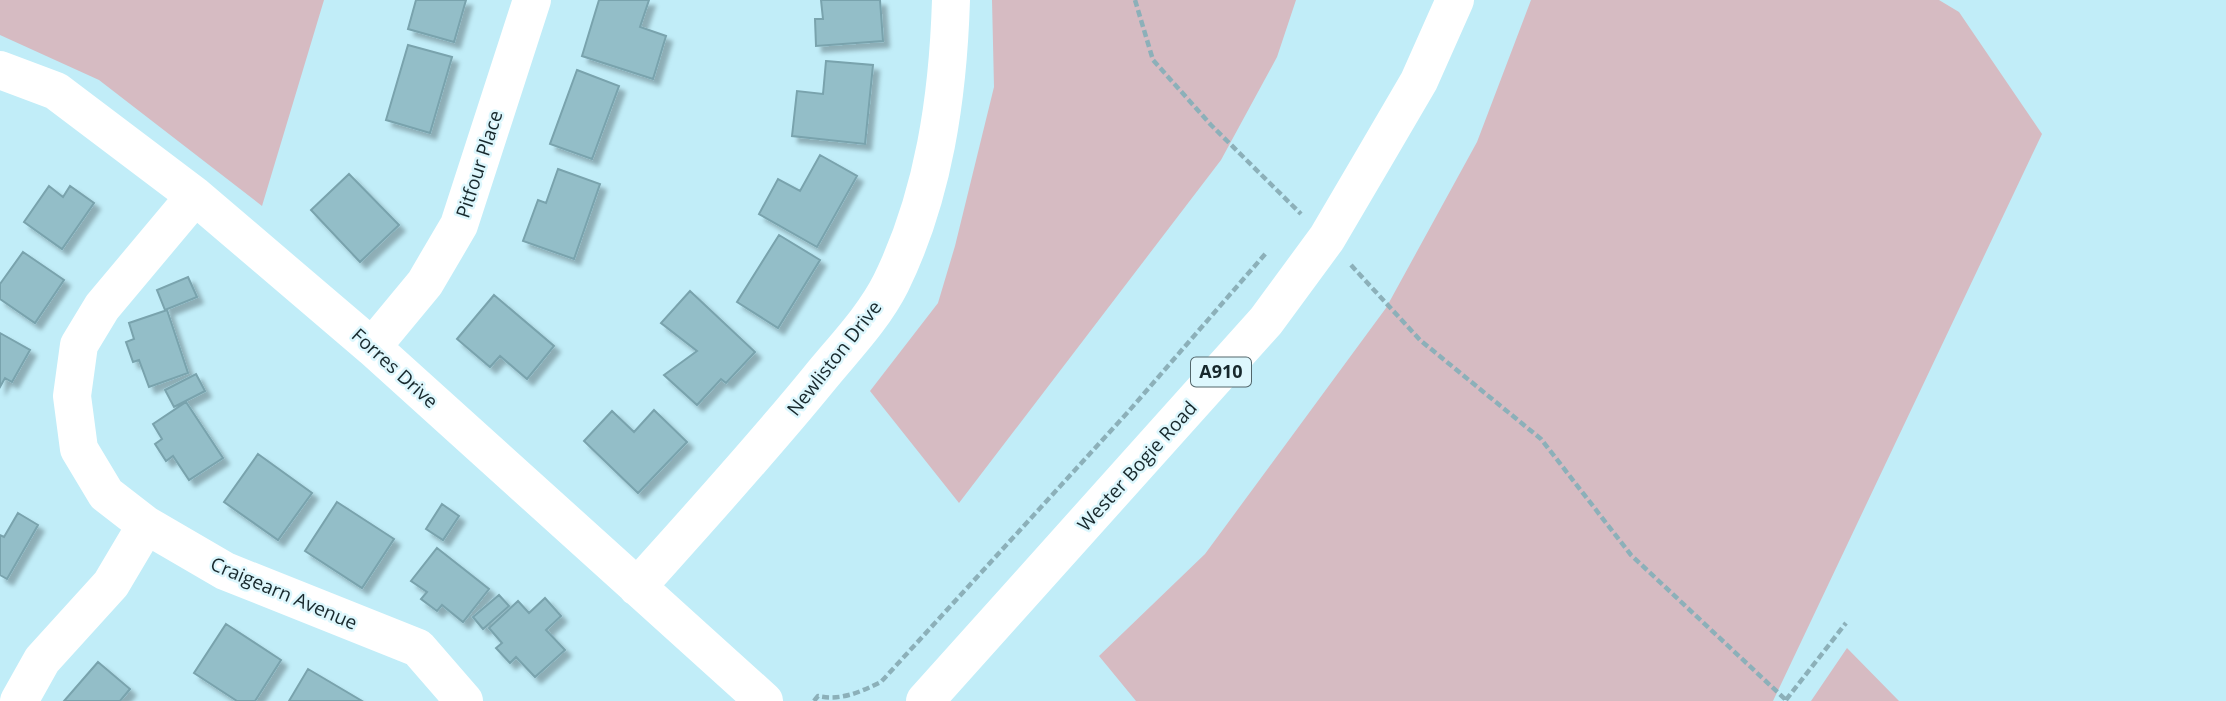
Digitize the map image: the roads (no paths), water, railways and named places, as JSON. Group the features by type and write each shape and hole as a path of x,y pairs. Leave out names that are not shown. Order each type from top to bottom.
{"street":[{"name":"Pitfour Place","path":"372,347 425,283 459,225 532,0"},
{"name":"Newliston Drive","path":"637,587 778,428 866,322 890,284 919,211 937,145 950,50 951,0"},
{"name":"Wester Bogie Road","path":"925,701 1266,321 1327,238 1419,81 1455,0"},
{"name":"Forres Drive","path":"0,70 56,91 195,196 372,347 764,701"},
{"name":"Craigearn Avenue","path":"195,196 102,307 79,345 72,396 79,449 106,494 146,525 225,571 418,648 464,701"},
{"path":"19,701 42,660 111,584 146,525"}]}
